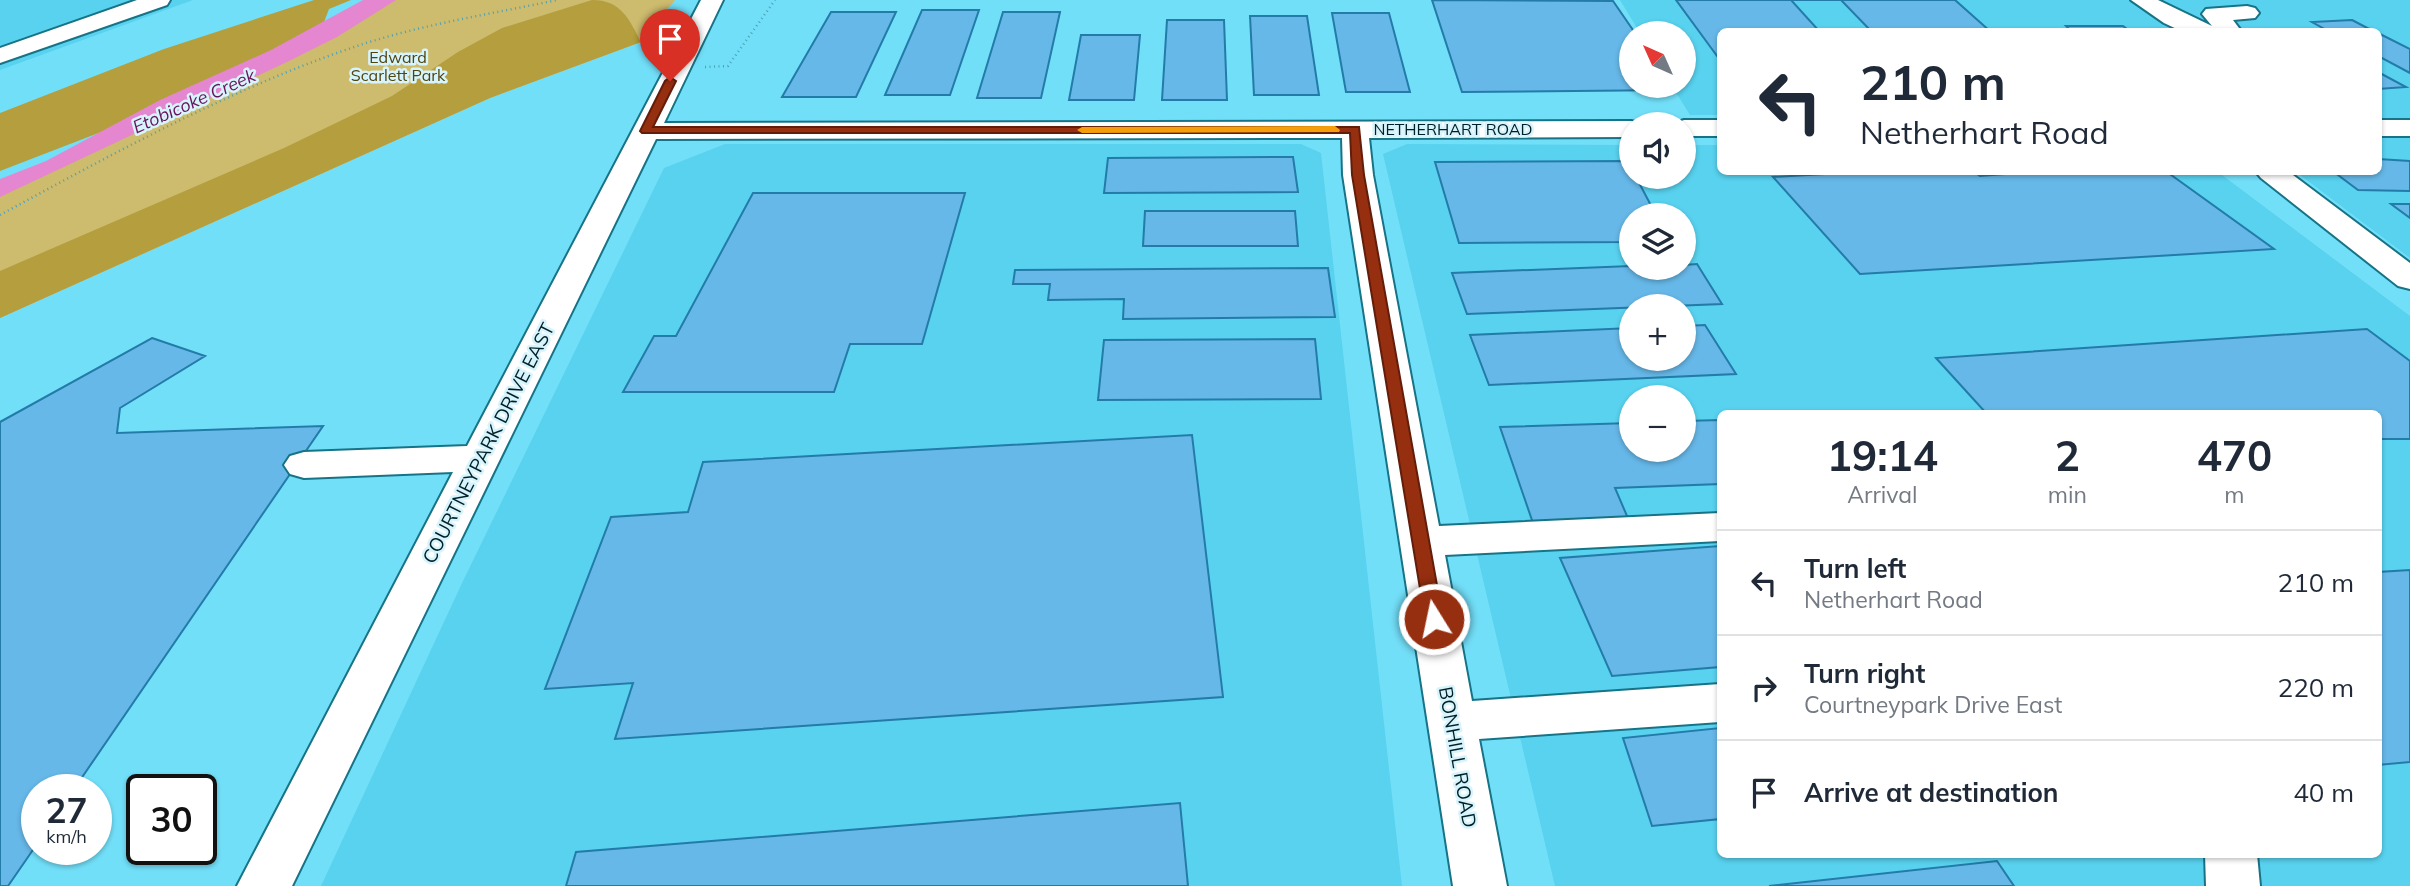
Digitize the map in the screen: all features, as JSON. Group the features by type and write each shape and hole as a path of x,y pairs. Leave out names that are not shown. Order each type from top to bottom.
{"street":[{"path":"0,57 159,0"},
{"path":"2142,0 2196,28"},
{"name":"COURTNEYPARK DRIVE EAST","path":"264,886 710,4"},
{"path":"2226,28 2214,14 2247,13"},
{"path":"1696,128 1717,128"},
{"path":"2382,128 2410,128"},
{"name":"NETHERHART ROAD","path":"646,131 1619,129"},
{"name":"BONHILL ROAD","path":"1355,130 1358,175 1480,886"},
{"path":"2275,175 2410,279"},
{"path":"304,465 480,458"},
{"path":"1421,542 1717,527"},
{"path":"1452,722 1717,703"},
{"path":"2231,858 2234,886"}],"path":[{"path":"0,215 184,119 346,50 403,34 557,0"},
{"path":"728,66 775,0"}],"shaded area":[{"path":"0,0 193,0 0,70"},
{"path":"314,0 351,0 329,9 321,30 114,127 0,171 0,113 164,49"},
{"path":"592,0 610,3 623,12 641,42 490,98 0,318 0,271 284,148 392,96 458,52 502,28"},
{"path":"1620,0 2410,0 2410,258 2300,175 2382,175 2382,28 1717,28 1717,115 1696,115 1696,112 1688,112 1679,98 1696,98 1696,21 1633,21"},
{"path":"725,144 1301,144 1321,153 1402,886 321,886 463,581 664,168"},
{"path":"1407,144 1619,145 1619,189 1696,189 1696,145 1717,145 1717,175 2222,175 2410,316 2410,886 1555,886 1383,154"}],"green space":[{"name":"Edward Scarlett Park","path":"381,0 675,0 641,42 490,98 0,318 0,189"}],"water":[{"name":"Etobicoke Creek","path":"363,0 396,0 337,37 289,61 0,197 0,179 46,161 160,100 271,50"}],"building":[{"path":"1432,0 1613,1 1627,21 1619,21 1619,91 1462,92"},
{"path":"1676,0 1791,0 1816,28 1717,28 1717,56 1696,27 1696,21 1691,21"},
{"path":"1841,0 1955,0 1986,28 1868,28"},
{"path":"922,10 979,10 950,95 885,95"},
{"path":"831,12 896,12 856,97 782,97"},
{"path":"1003,12 1060,12 1041,98 977,98"},
{"path":"1332,13 1389,13 1410,92 1346,92"},
{"path":"1250,16 1307,16 1319,95 1254,95"},
{"path":"1167,20 1224,20 1227,100 1162,100"},
{"path":"2352,20 2367,28 2323,28 2312,22"},
{"path":"2066,26 2126,28 2068,28"},
{"path":"1081,35 1140,35 1134,100 1069,100"},
{"path":"2382,35 2410,49 2410,73 2382,58"},
{"path":"2382,74 2406,87 2382,89"},
{"path":"1293,157 1298,192 1104,193 1108,158"},
{"path":"2382,159 2410,161 2410,191 2358,190 2338,175 2382,175"},
{"path":"1619,161 1619,189 1642,189 1650,203 1619,203 1619,242 1459,243 1435,162"},
{"path":"2171,175 2274,249 1860,274 1773,177"},
{"path":"753,193 965,193 922,344 850,344 834,392 623,392 654,336 676,336"},
{"path":"2391,204 2410,204 2410,218"},
{"path":"1145,211 1295,211 1298,246 1143,246"},
{"path":"1696,264 1722,304 1696,305 1696,294 1619,294 1619,308 1467,314 1452,273 1619,266 1619,280 1696,280"},
{"path":"1328,268 1335,317 1123,319 1124,299 1048,300 1050,284 1013,284 1015,270"},
{"path":"1696,325 1705,325 1736,374 1489,385 1470,335 1619,329 1619,371 1696,371"},
{"path":"2367,329 2410,361 2410,439 2382,439 2382,410 1983,410 1936,358"},
{"path":"152,338 205,356 120,408 117,433 323,426 84,774 21,774 22,865 8,886 0,886 0,422"},
{"path":"1315,339 1321,399 1098,400 1104,340"},
{"path":"1717,420 1717,484 1615,488 1630,523 1534,526 1500,427 1619,423 1619,462 1696,462 1696,421"},
{"path":"1192,435 1223,697 615,739 633,683 545,689 611,517 688,512 703,462"},
{"path":"1717,546 1717,667 1612,676 1560,558"},
{"path":"2410,570 2410,762 2382,765 2382,572"},
{"path":"1717,728 1717,819 1652,826 1623,738"},
{"path":"1180,803 1188,886 566,886 576,852"},
{"path":"1997,861 2014,886 1769,886"}],"slow traffic":[{"path":"1082,130 1335,130"}],"route":[{"path":"670,81 646,131 1355,130 1358,175 1434,619"}]}
